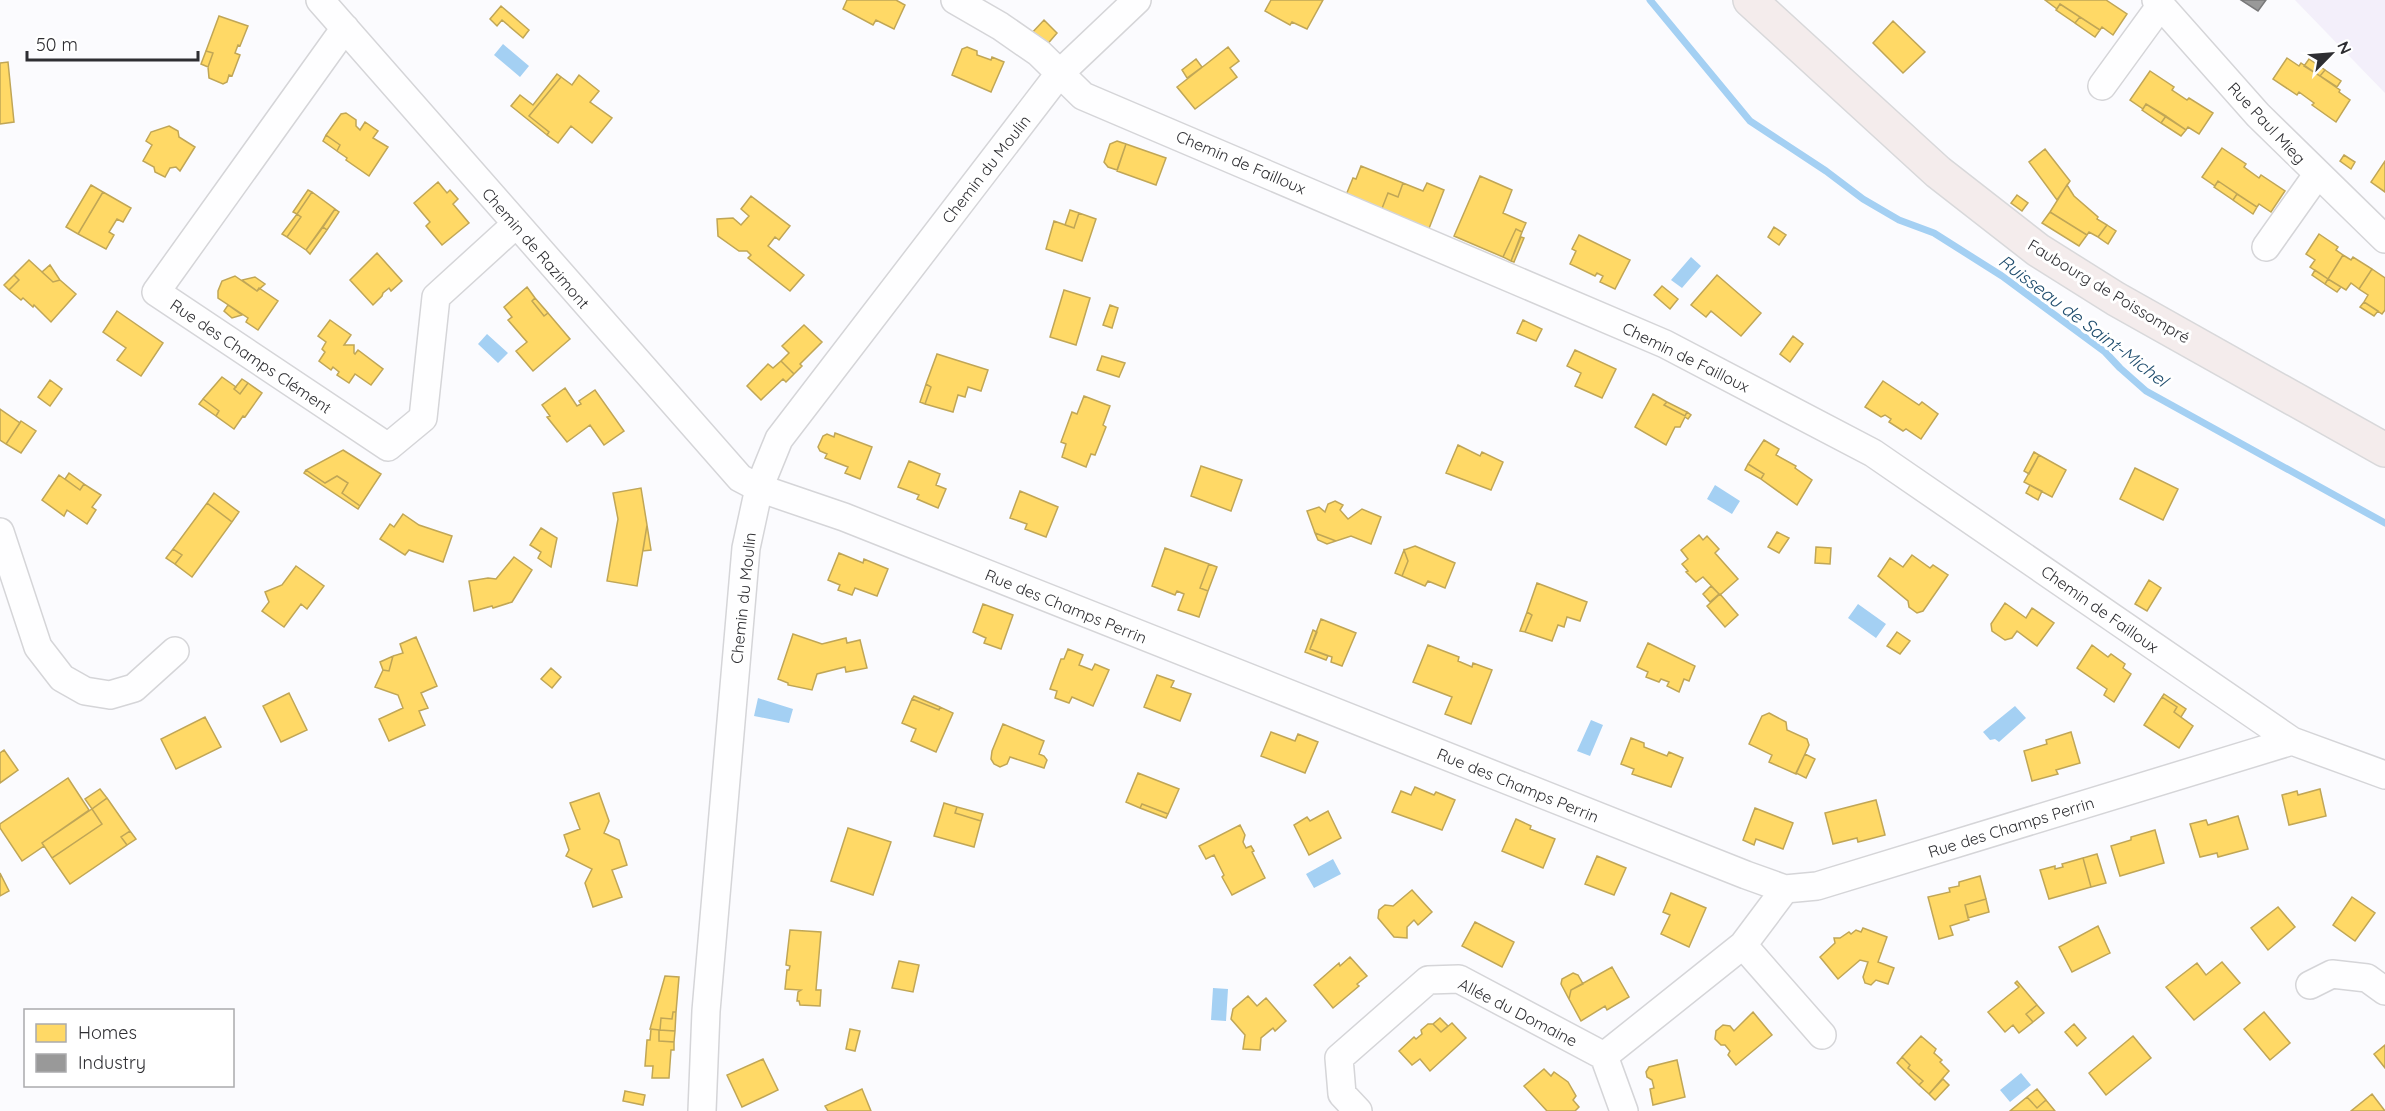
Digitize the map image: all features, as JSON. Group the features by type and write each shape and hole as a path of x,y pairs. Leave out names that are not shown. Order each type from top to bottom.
{"main road":[{"name":"Faubourg de Poissompré","path":"1750,0 1938,172 2038,250 2116,299 2385,450"}],"street":[{"name":"Chemin de Razimont","path":"320,0 515,225 740,478 759,488"},
{"name":"Chemin de Failloux","path":"955,0 1000,26 1039,53 1083,96 1665,344 1873,453 2292,741 2385,775"},
{"name":"Chemin du Moulin","path":"702,1111 706,1011 746,548 759,488 779,439 1059,74 1137,0"},
{"path":"2102,86 2158,2"},
{"name":"Rue Paul Mieg","path":"2158,2 2258,115 2385,239"},
{"name":"Rue des Champs Clément","path":"345,28 156,292 388,447 423,418 436,297 515,225"},
{"path":"2266,247 2317,175"},
{"name":"Rue des Champs Perrin","path":"759,488 844,518 1785,889 1817,886 2292,741"},
{"path":"0,532 38,647 62,678 86,691 110,695 134,688 175,651"},
{"path":"1624,1111 1604,1056 1743,945 1785,889"},
{"path":"1743,945 1822,1035"},
{"path":"2310,985 2332,974 2367,978 2385,991"},
{"name":"Allée du Domaine","path":"1358,1111 1342,1094 1339,1058 1428,980 1460,979 1604,1056"}],"shaded area":[{"path":"2295,0 2385,0 2385,93"}],"water":[{"path":"503,44 529,66 520,77 494,55"},
{"path":"1691,257 1701,266 1682,288 1671,280"},
{"path":"487,334 508,353 498,363 478,344"},
{"path":"1715,485 1740,501 1732,514 1707,499"},
{"path":"1858,604 1886,624 1876,638 1848,618"},
{"path":"758,698 793,709 789,723 754,716"},
{"path":"2015,706 2026,718 1999,742 1995,739 1990,740 1983,732"},
{"path":"1591,720 1603,725 1590,756 1577,751"},
{"path":"1333,859 1341,874 1314,888 1306,874"},
{"path":"1213,988 1228,989 1226,1021 1211,1020"},
{"path":"2021,1073 2031,1085 2010,1102 2000,1090"}],"building: Homes":[{"path":"847,0 896,0 905,5 894,29 876,20 873,25 843,9"},
{"path":"1271,0 1323,0 1307,29 1292,22 1290,25 1265,11"},
{"path":"2045,0 2106,0 2127,14 2113,35 2102,27 2100,30 2060,4 2057,9"},
{"path":"2060,4 2080,17 2075,23 2056,10"},
{"path":"501,6 529,30 523,38 502,20 497,26 490,19"},
{"path":"219,16 248,26 235,53 240,55 232,76 229,75 227,82 223,84 209,78 208,67 213,53 206,51"},
{"path":"2080,17 2100,30 2095,37 2075,23"},
{"path":"1044,20 1057,33 1045,47 1030,35"},
{"path":"1893,21 1925,52 1903,73 1873,43"},
{"path":"967,47 977,51 977,55 991,60 992,57 1004,62 991,92 952,75 962,49"},
{"path":"1228,47 1239,61 1230,68 1237,77 1195,109 1177,87"},
{"path":"206,51 213,53 208,67 201,64"},
{"path":"2287,58 2299,66 2301,63 2340,90 2339,92 2350,100 2336,122 2312,105 2314,103 2299,92 2297,95 2273,79"},
{"path":"1196,59 1202,67 1187,78 1182,70"},
{"path":"2309,59 2325,70 2320,76 2304,66"},
{"path":"8,62 14,122 0,124 0,63"},
{"path":"2325,70 2341,81 2337,87 2320,76"},
{"path":"2150,71 2174,87 2172,90 2187,100 2189,98 2213,113 2199,134 2188,127 2186,130 2146,104 2143,109 2130,100"},
{"path":"557,74 561,77 529,116 549,132 547,135 511,106 520,95 533,105"},
{"path":"579,75 599,91 590,102 612,118 592,143 571,126 558,143 547,135 549,132 529,116 561,77 572,85"},
{"path":"2146,104 2166,116 2161,123 2142,110"},
{"path":"346,113 356,120 356,126 360,130 365,122 378,131 373,138 388,147 369,176 346,160 347,158 337,151 340,145 326,135 341,114"},
{"path":"2166,116 2186,130 2181,136 2161,123"},
{"path":"169,126 178,131 179,137 195,147 180,171 176,167 170,168 165,177 155,172 154,167 143,161 152,145 146,141 151,132"},
{"path":"326,135 340,145 337,151 323,141"},
{"path":"1117,141 1126,144 1117,170 1108,167 1104,162 1110,144"},
{"path":"1126,144 1166,158 1156,185 1117,171"},
{"path":"2222,148 2246,164 2244,167 2259,178 2261,175 2285,191 2271,212 2259,204 2257,207 2218,181 2215,186 2202,177"},
{"path":"2045,149 2070,181 2057,200 2029,162"},
{"path":"2344,155 2355,162 2351,169 2340,161"},
{"path":"2385,161 2385,192 2371,182"},
{"path":"1361,166 1403,183 1398,197 1388,193 1381,211 1346,195"},
{"path":"1480,176 1512,190 1503,213 1526,223 1522,232 1516,229 1503,257 1454,236"},
{"path":"2218,181 2237,194 2233,200 2214,187"},
{"path":"438,182 447,193 450,190 458,199 453,204 469,223 442,245 426,226 430,222 414,203"},
{"path":"1403,183 1423,191 1427,183 1444,190 1428,231 1381,211 1388,193 1398,197"},
{"path":"91,185 103,192 78,234 66,227"},
{"path":"2067,185 2074,196 2098,217 2097,219 2107,225 2098,237 2089,232 2087,235 2050,212"},
{"path":"308,190 312,192 297,214 293,212"},
{"path":"103,192 131,208 123,222 117,219 109,232 114,235 106,249 78,234"},
{"path":"312,192 335,209 306,250 287,237 301,217 297,214"},
{"path":"2237,194 2257,207 2253,214 2233,200"},
{"path":"2017,195 2028,203 2022,211 2011,203"},
{"path":"751,196 790,226 779,240 775,237 768,246 804,275 790,291 748,258 751,255 747,251 739,251 718,236 717,219 733,218 741,225 749,216 741,209"},
{"path":"335,209 339,212 327,230 323,227"},
{"path":"1070,210 1079,213 1074,228 1065,225"},
{"path":"2050,212 2087,235 2079,246 2042,223"},
{"path":"1079,213 1096,219 1082,261 1046,249 1054,221 1074,228"},
{"path":"297,214 301,217 287,237 282,234"},
{"path":"2107,225 2116,231 2108,244 2098,237"},
{"path":"323,227 327,230 310,254 306,250"},
{"path":"1774,227 1786,235 1779,245 1768,237"},
{"path":"1516,229 1522,232 1511,261 1503,257"},
{"path":"2319,234 2338,247 2336,250 2343,255 2328,279 2310,267 2315,260 2306,254"},
{"path":"1579,235 1630,260 1615,289 1600,282 1603,276 1597,273 1595,276 1570,264 1576,251 1572,249"},
{"path":"1521,237 1524,238 1514,262 1511,261"},
{"path":"377,253 402,281 391,291 389,288 373,305 350,280"},
{"path":"2343,255 2351,260 2353,257 2372,269 2359,289 2351,283 2346,290 2328,279"},
{"path":"29,260 53,282 60,280 76,294 51,322 34,305 33,307 23,298 21,300 9,290 19,280 14,275"},
{"path":"50,265 60,280 53,282 42,272"},
{"path":"2372,269 2385,278 2385,310 2382,314 2364,302 2368,295 2359,289"},
{"path":"2315,270 2328,279 2325,284 2312,275"},
{"path":"14,275 19,280 9,290 4,285"},
{"path":"1717,275 1761,313 1741,336 1711,311 1706,317 1691,305"},
{"path":"235,276 257,291 259,288 278,301 258,330 246,322 248,318 218,298 222,281"},
{"path":"255,277 265,284 257,291 242,280"},
{"path":"2328,279 2341,287 2337,292 2325,284"},
{"path":"1662,286 1678,299 1670,309 1654,295"},
{"path":"527,287 535,298 532,301 544,316 548,313 570,339 533,371 516,351 527,342 508,320 512,317 504,307"},
{"path":"1064,290 1090,298 1076,345 1050,337"},
{"path":"535,298 548,313 544,316 532,301"},
{"path":"2364,302 2378,311 2374,316 2360,307"},
{"path":"228,305 242,315 232,318 224,311"},
{"path":"1110,305 1118,308 1112,328 1103,325"},
{"path":"117,311 163,343 141,376 117,360 126,348 103,332"},
{"path":"330,320 351,335 344,345 354,345 355,354 358,350 383,369 371,385 355,374 349,383 337,375 339,372 333,367 331,370 319,361 325,352 322,349 326,342 318,336"},
{"path":"1523,320 1542,329 1536,341 1517,333"},
{"path":"804,325 822,342 800,364 802,366 794,374 781,361 789,353 782,346"},
{"path":"1793,336 1803,344 1790,362 1780,354"},
{"path":"1575,350 1616,369 1602,398 1575,386 1581,373 1567,366"},
{"path":"937,354 988,370 981,391 968,387 965,397 958,395 953,412 925,404 931,387 926,384"},
{"path":"1102,356 1125,363 1119,377 1097,370"},
{"path":"781,361 794,374 786,382 783,379 761,400 747,386 768,364 773,368"},
{"path":"222,377 236,387 234,389 240,394 248,383 262,393 234,429 216,416 219,411 203,399"},
{"path":"242,379 248,383 240,394 234,389"},
{"path":"50,380 62,389 50,406 38,397"},
{"path":"1883,381 1919,405 1922,402 1938,414 1921,439 1889,422 1891,419 1885,415 1881,417 1865,407"},
{"path":"926,384 931,387 925,404 920,402"},
{"path":"565,388 577,406 581,404 579,401 595,390 624,431 604,445 590,425 567,442 547,417 550,416 542,405"},
{"path":"1653,394 1667,402 1664,405 1685,416 1687,412 1691,415 1688,419 1685,417 1680,427 1675,427 1666,445 1635,427"},
{"path":"1084,396 1110,406 1103,425 1106,427 1095,455 1091,454 1086,467 1062,457 1066,444 1061,442 1072,412 1077,414"},
{"path":"203,399 219,411 216,416 199,404"},
{"path":"1667,402 1687,412 1685,416 1664,405"},
{"path":"0,409 20,423 6,444 0,440"},
{"path":"21,421 36,431 21,453 6,444"},
{"path":"835,433 872,447 860,479 845,473 848,467 825,458 827,454 820,451 818,447 823,436 827,434 834,437"},
{"path":"1764,440 1779,449 1776,455 1796,466 1795,468 1812,480 1797,505 1761,479 1764,474 1748,464"},
{"path":"1458,445 1480,456 1482,452 1503,462 1491,490 1446,473"},
{"path":"343,450 381,474 360,506 342,493 348,483 337,476 325,483 306,470"},
{"path":"2034,452 2039,455 2029,474 2024,471"},
{"path":"2039,455 2066,470 2052,497 2024,482"},
{"path":"909,461 940,474 936,485 946,489 938,508 917,499 919,495 898,487"},
{"path":"1748,464 1764,474 1761,479 1745,470"},
{"path":"1201,466 1242,480 1231,511 1191,496"},
{"path":"2135,468 2178,489 2163,520 2120,499"},
{"path":"306,470 325,483 337,476 348,483 342,493 360,506 358,509 304,473"},
{"path":"69,473 84,484 80,490 65,479"},
{"path":"59,475 80,490 84,484 101,495 92,507 96,510 87,524 67,510 64,516 42,500"},
{"path":"2030,485 2042,491 2038,500 2026,493"},
{"path":"641,488 647,525 637,586 607,581 618,519 613,493"},
{"path":"1020,491 1058,507 1046,537 1025,529 1027,524 1010,518"},
{"path":"214,493 239,512 232,522 207,503"},
{"path":"1335,501 1343,505 1340,510 1348,519 1362,509 1381,517 1371,544 1351,536 1336,541 1315,533 1307,511 1319,507 1325,512 1328,504"},
{"path":"207,503 232,522 192,577 175,564 182,555 173,549"},
{"path":"403,514 419,525 452,536 443,562 409,550 405,555 380,539 390,524 394,527"},
{"path":"647,525 651,550 643,551"},
{"path":"541,528 557,538 551,567 538,558 541,552 530,545"},
{"path":"1777,532 1789,538 1779,553 1768,547"},
{"path":"1315,533 1336,541 1327,544 1318,540"},
{"path":"1699,535 1703,540 1707,536 1719,549 1715,553 1738,579 1720,595 1703,577 1696,582 1682,564 1688,559 1681,550"},
{"path":"1415,546 1455,563 1445,588 1428,581 1425,586 1402,576 1408,561 1404,550"},
{"path":"1816,547 1831,548 1830,564 1815,563"},
{"path":"1165,548 1209,564 1200,588 1208,591 1199,617 1178,610 1184,594 1177,591 1175,595 1152,586"},
{"path":"173,549 182,555 175,564 166,558"},
{"path":"1404,550 1408,561 1402,576 1395,573"},
{"path":"839,553 863,563 864,559 888,569 877,596 855,588 852,595 838,590 840,585 828,580"},
{"path":"1912,555 1930,568 1933,565 1948,575 1923,611 1917,613 1909,607 1908,601 1878,576 1890,558 1903,567"},
{"path":"514,557 532,570 512,602 474,611 469,581 496,579"},
{"path":"1209,564 1217,567 1208,591 1200,588"},
{"path":"296,566 324,586 307,609 301,604 284,627 262,611 269,602 265,592 282,585"},
{"path":"2149,580 2161,588 2147,611 2135,604"},
{"path":"1537,583 1587,602 1580,621 1567,617 1564,627 1558,625 1552,641 1525,632 1532,615 1527,612"},
{"path":"1711,586 1719,594 1710,602 1703,594"},
{"path":"1720,594 1738,615 1725,627 1707,606"},
{"path":"2005,603 2026,618 2032,608 2054,623 2037,646 2017,631 2012,638 2005,640 1992,631 1991,624"},
{"path":"983,604 1013,615 1001,649 984,643 986,638 973,632"},
{"path":"1527,612 1532,615 1525,632 1520,631"},
{"path":"1321,619 1356,633 1342,666 1331,662 1332,657 1310,649"},
{"path":"1313,630 1317,632 1310,649 1328,656 1326,660 1305,652"},
{"path":"1897,632 1910,641 1900,654 1887,646"},
{"path":"793,634 822,644 846,638 847,643 860,640 867,668 846,672 845,667 817,674 812,690 788,685 778,679"},
{"path":"416,637 437,686 421,693 428,708 419,711 425,725 389,741 379,719 403,708 398,695 375,687 383,670 389,671 393,656 403,653 400,644"},
{"path":"1648,643 1695,666 1689,681 1684,679 1679,692 1667,686 1669,682 1661,679 1659,682 1646,677 1648,672 1637,667"},
{"path":"1428,645 1459,657 1458,661 1472,667 1473,663 1492,670 1471,724 1445,714 1452,697 1413,682"},
{"path":"2092,645 2108,657 2111,654 2125,664 2123,668 2131,674 2114,702 2104,695 2107,689 2077,668"},
{"path":"1068,649 1083,655 1079,665 1092,670 1095,664 1109,670 1093,706 1072,697 1069,703 1055,698 1057,691 1050,689 1061,659 1064,659"},
{"path":"393,656 389,671 383,670 380,662"},
{"path":"551,668 561,677 552,688 541,679"},
{"path":"1157,675 1174,681 1171,687 1191,694 1180,721 1144,707"},
{"path":"289,693 307,730 281,742 263,706"},
{"path":"2164,694 2186,709 2181,717 2174,712 2177,707 2162,697"},
{"path":"914,696 940,707 939,710 912,699"},
{"path":"2162,697 2177,707 2174,712 2193,726 2179,748 2144,725"},
{"path":"912,699 953,713 936,752 911,741 916,729 902,723"},
{"path":"1769,713 1786,722 1787,730 1807,739 1809,745 1796,774 1769,762 1772,755 1749,744 1762,716"},
{"path":"205,717 221,747 176,769 161,739"},
{"path":"1003,724 1044,741 1039,754 1047,760 1044,768 1010,757 1007,764 1000,767 994,764 991,759 992,751"},
{"path":"1271,732 1295,741 1298,734 1318,742 1305,773 1261,756"},
{"path":"2071,732 2080,763 2056,770 2058,774 2032,781 2024,751 2047,744 2046,740"},
{"path":"1631,738 1644,743 1644,747 1667,756 1669,752 1683,758 1671,787 1632,774 1634,769 1621,764"},
{"path":"4,750 18,770 0,783 0,753"},
{"path":"1805,754 1815,759 1806,778 1796,773"},
{"path":"1138,773 1179,789 1168,814 1142,804 1140,808 1126,802"},
{"path":"68,778 89,810 42,843 44,846 22,861 0,828 0,824"},
{"path":"1415,787 1455,800 1442,830 1392,812 1401,791 1411,795"},
{"path":"100,789 107,798 92,809 85,799"},
{"path":"2320,789 2326,816 2289,825 2282,795 2297,791 2298,795"},
{"path":"599,793 609,821 604,833 619,840 627,865 612,870 622,897 593,907 585,883 592,869 566,856 569,850 564,835 580,829 570,803"},
{"path":"107,798 130,831 121,837 127,845 70,884 52,858 102,824 92,809"},
{"path":"1876,800 1885,835 1858,842 1857,838 1833,844 1825,813"},
{"path":"944,803 957,807 955,813 981,821 974,847 934,836"},
{"path":"1142,804 1168,814 1166,818 1140,808"},
{"path":"957,807 983,814 981,821 955,813"},
{"path":"1755,808 1793,823 1783,849 1756,839 1754,845 1743,840"},
{"path":"92,809 102,824 52,858 42,843"},
{"path":"1328,811 1341,838 1309,855 1294,825 1307,817 1310,821"},
{"path":"2238,816 2248,849 2218,857 2217,853 2200,857 2190,824 2206,820 2208,825"},
{"path":"1516,819 1531,826 1530,829 1555,839 1543,868 1502,851"},
{"path":"1240,825 1245,835 1243,842 1246,848 1251,846 1265,878 1232,895 1214,855 1206,859 1199,846"},
{"path":"848,828 891,842 873,895 831,881"},
{"path":"2155,830 2164,863 2120,876 2111,846"},
{"path":"130,831 136,839 127,845 121,837"},
{"path":"2097,854 2106,883 2091,887 2083,858"},
{"path":"1597,856 1626,868 1614,895 1585,884"},
{"path":"2083,858 2091,887 2049,899 2040,870 2055,866 2055,869 2063,867 2062,864"},
{"path":"0,873 9,891 0,896"},
{"path":"1980,876 1986,899 1965,905 1969,920 1950,926 1953,935 1939,939 1928,897 1950,892 1949,888 1959,886 1959,882"},
{"path":"1412,890 1432,912 1418,925 1414,920 1407,927 1407,938 1394,937 1378,918 1379,910 1385,905 1393,906"},
{"path":"1671,893 1706,908 1689,947 1661,934 1670,915 1663,912"},
{"path":"2352,897 2375,913 2355,941 2333,925"},
{"path":"1986,899 1989,912 1968,918 1965,905"},
{"path":"2278,907 2295,927 2268,950 2251,928"},
{"path":"1475,922 1514,942 1502,967 1462,946"},
{"path":"2098,926 2110,953 2072,972 2059,947"},
{"path":"1863,928 1887,937 1878,962 1894,968 1888,984 1876,980 1871,985 1865,983 1863,977 1868,962 1860,960 1838,979 1820,957 1835,943 1834,938 1840,938 1849,932 1851,934 1856,930 1861,932"},
{"path":"790,930 821,932 816,990 821,990 820,1006 800,1005 797,1001 798,992 801,990 785,989 787,970 790,966 786,965"},
{"path":"1350,957 1367,976 1333,1008 1314,985 1339,963 1340,966"},
{"path":"899,961 919,965 913,992 892,988"},
{"path":"2222,962 2240,983 2194,1020 2166,987 2197,963 2206,975"},
{"path":"1612,967 1629,997 1607,1010 1605,1006 1581,1021 1569,999 1571,990"},
{"path":"1573,973 1578,975 1583,984 1571,990 1569,999 1561,984 1562,979"},
{"path":"665,976 679,977 676,1012 673,1012 672,1019 661,1018 660,1030 650,1029"},
{"path":"2017,981 2037,1005 2026,1014 2033,1022 2019,1033 2013,1025 2005,1032 1988,1012 2019,987 2015,983"},
{"path":"1248,996 1257,1006 1266,998 1286,1021 1275,1031 1273,1028 1261,1038 1260,1050 1243,1049 1245,1035 1231,1019 1233,1009"},
{"path":"2037,1005 2044,1013 2033,1022 2026,1014"},
{"path":"673,1012 676,1012 675,1031 660,1030 661,1018 672,1019"},
{"path":"1753,1012 1772,1035 1736,1065 1728,1055 1730,1051 1715,1039 1716,1031 1723,1025 1730,1026 1734,1031"},
{"path":"2264,1012 2290,1043 2270,1060 2244,1029"},
{"path":"1440,1018 1448,1026 1441,1032 1433,1024"},
{"path":"1452,1023 1466,1038 1430,1071 1420,1059 1412,1065 1399,1051 1414,1037 1416,1039 1422,1034 1421,1030 1428,1024 1433,1024 1441,1032"},
{"path":"2074,1024 2086,1038 2077,1046 2065,1032"},
{"path":"651,1029 659,1030 659,1041 674,1042 674,1050 671,1050 669,1078 652,1078 653,1066 645,1066 647,1040 650,1040"},
{"path":"850,1029 860,1031 855,1051 846,1049"},
{"path":"659,1030 675,1031 674,1042 659,1041"},
{"path":"1921,1036 1936,1049 1934,1053 1949,1071 1929,1094 1919,1085 1923,1081 1908,1068 1910,1065 1902,1057"},
{"path":"2133,1036 2151,1058 2106,1095 2089,1073"},
{"path":"2385,1045 2385,1068 2374,1054"},
{"path":"1902,1057 1910,1065 1908,1068 1923,1081 1919,1085 1897,1063"},
{"path":"763,1059 778,1090 742,1107 727,1075"},
{"path":"1677,1060 1685,1097 1653,1105 1650,1089 1654,1088 1646,1072 1649,1067"},
{"path":"1544,1069 1551,1076 1554,1072 1568,1082 1576,1096 1573,1100 1579,1107 1575,1111 1547,1111 1524,1086"},
{"path":"1943,1079 1949,1085 1935,1100 1929,1094"},
{"path":"862,1089 871,1111 828,1111 825,1106"},
{"path":"2037,1089 2046,1100 2037,1108 2027,1097"},
{"path":"625,1091 645,1095 643,1105 623,1101"},
{"path":"2372,1094 2385,1111 2351,1111"},
{"path":"2027,1097 2037,1108 2046,1100 2055,1111 2010,1111"}],"building: Industry":[{"path":"2241,0 2266,0 2258,11"}],"waterway":[{"name":"Ruisseau de Saint-Michel","path":"1650,0 1750,121 1826,171 1863,199 1899,220 1934,233 2002,276 2105,352 2146,391 2385,523"}]}
